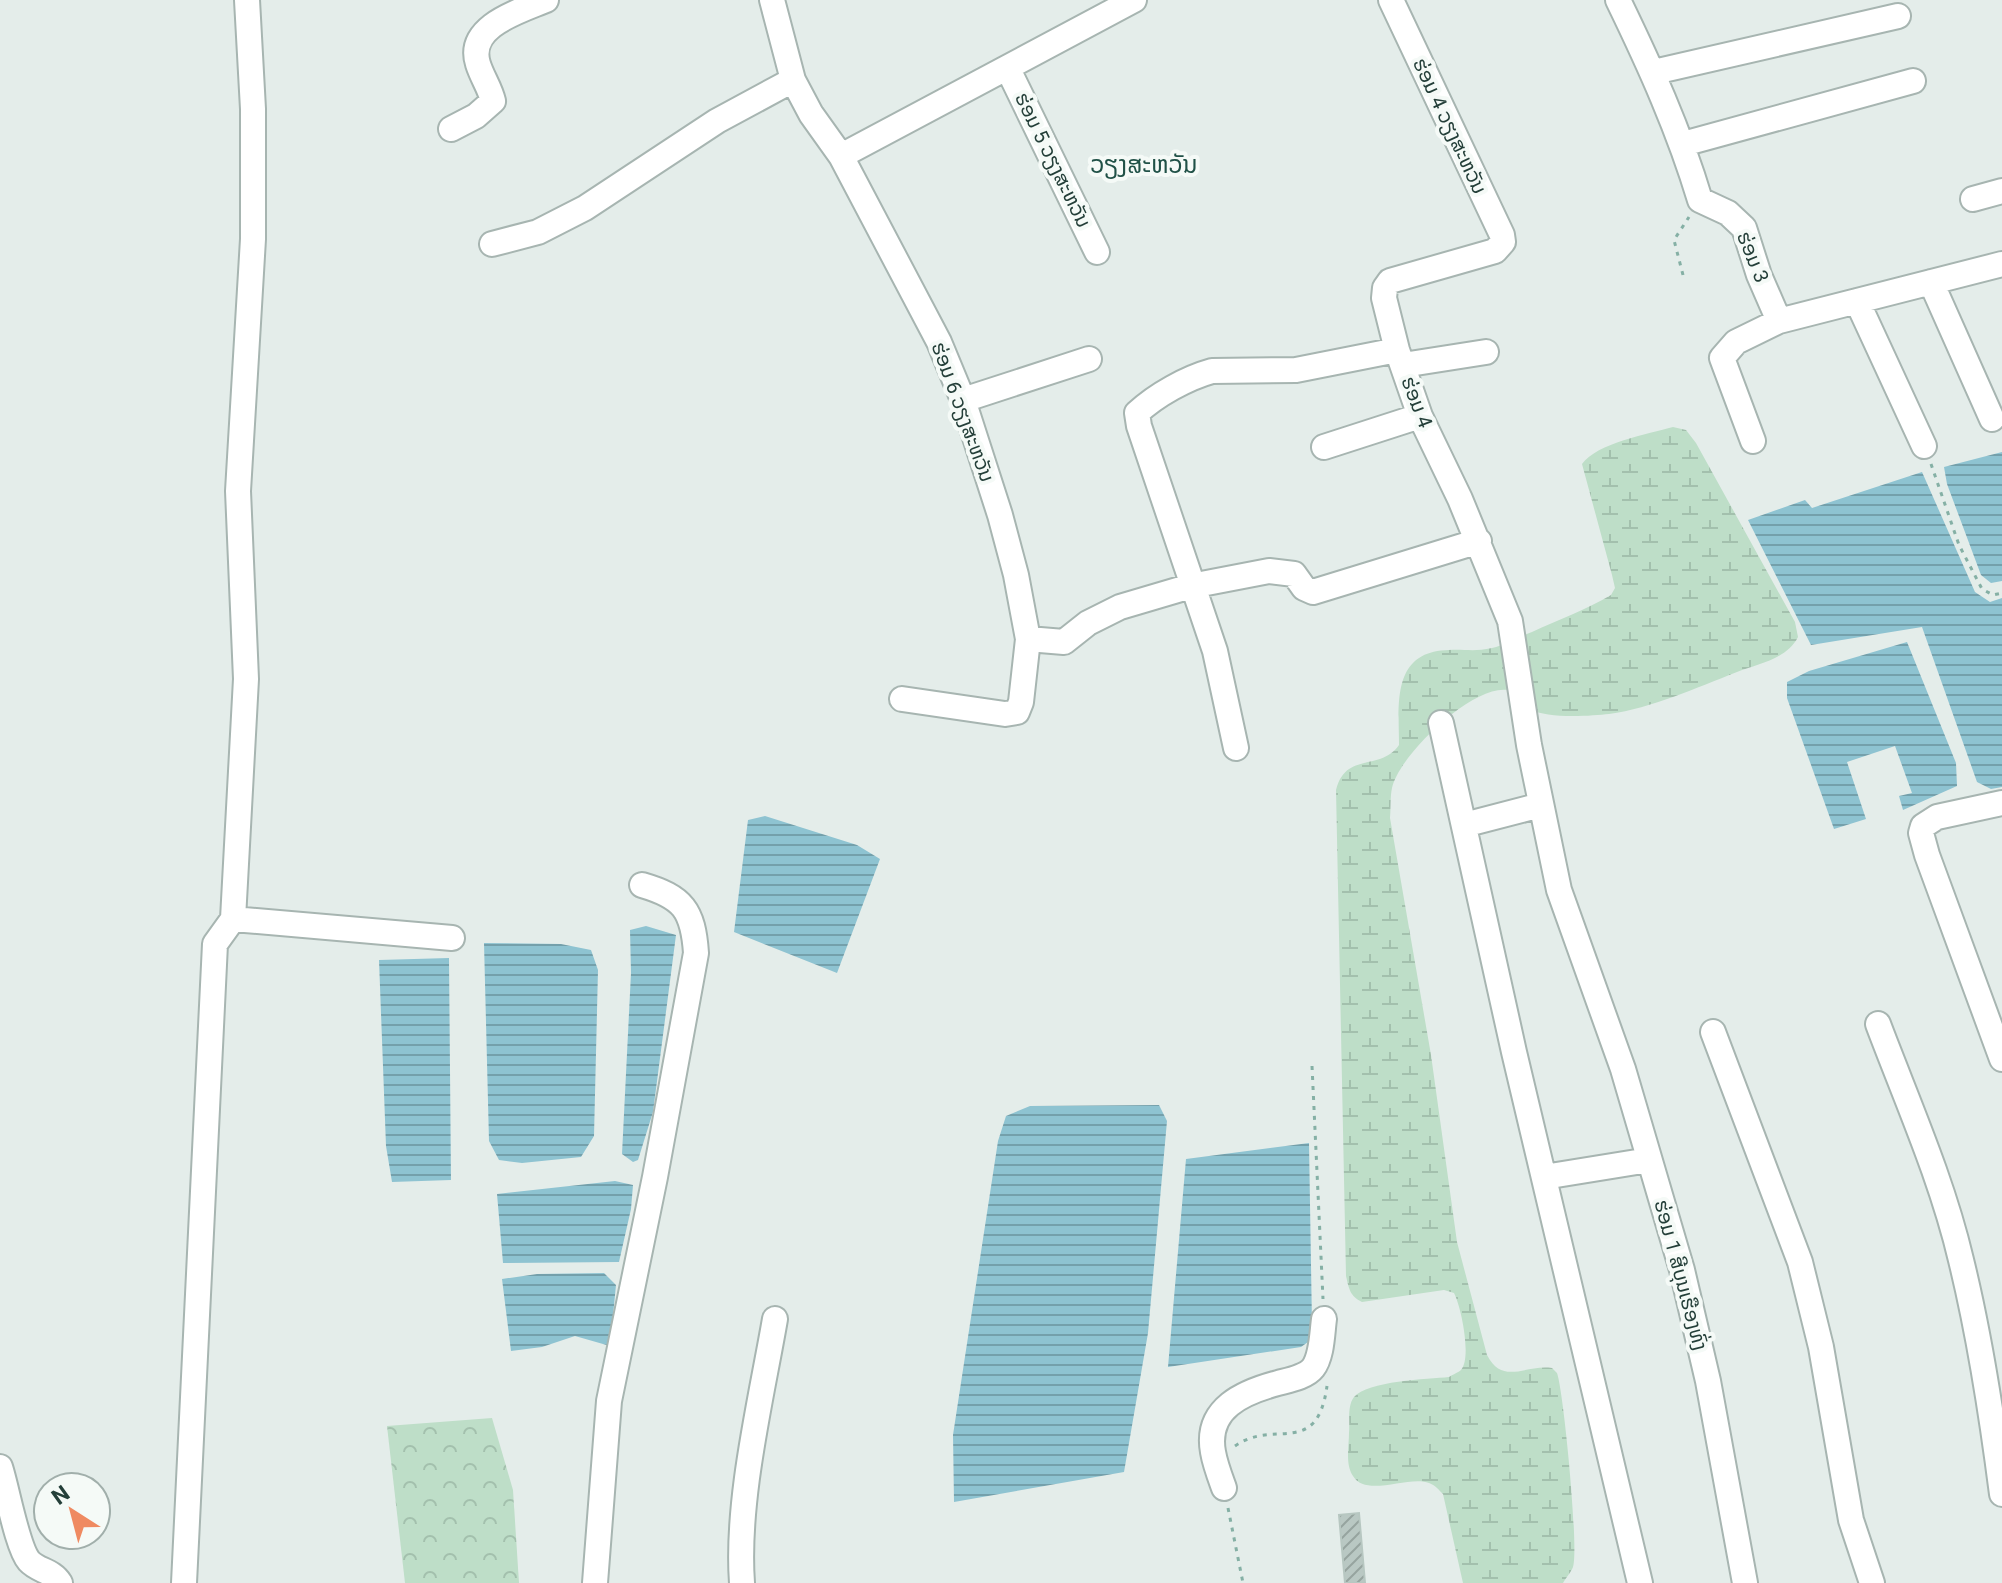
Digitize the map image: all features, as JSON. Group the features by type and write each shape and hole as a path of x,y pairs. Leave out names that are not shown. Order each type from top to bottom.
{"street":[{"path":"184,1583 215,944 233,919 246,679 238,491 253,239 253,109 247,0"},
{"path":"451,129 476,116 493,101 478,63 477,47 483,34 500,20 546,0"},
{"name":"ຮ່ອມ 6 ວຽງສະຫວັນ","path":"772,0 793,80 811,114 841,156 939,342 963,400 1000,515 1028,639 1021,702 1017,712 1005,714 902,699"},
{"path":"841,156 1134,0"},
{"name":"ຮ່ອມ 4 ວຽງສະຫວັນ","path":"1391,0 1502,235 1503,242 1495,251"},
{"path":"1618,0 1654,72 1683,144 1700,200"},
{"path":"1654,72 1898,16"},
{"name":"ຮ່ອມ 5 ວຽງສະຫວັນ","path":"1008,69 1097,252"},
{"path":"492,244 538,232 585,208 717,121 793,80"},
{"path":"1683,144 1913,81"},
{"path":"1973,199 2002,191"},
{"name":"ຮ່ອມ 3","path":"1700,200 1728,213 1744,228 1759,275 1779,321"},
{"name":"ຮ່ອມ 4","path":"1495,251 1390,281 1384,298 1420,416 1479,541 1510,621 1541,805"},
{"path":"1753,441 1722,358 1736,342 1779,321 2002,264"},
{"path":"1931,282 1992,419"},
{"path":"1857,301 1924,446"},
{"path":"1236,748 1215,651 1191,586 1137,413 1147,404 1212,371 1296,370 1486,352"},
{"path":"963,400 1089,359"},
{"path":"1324,447 1420,416"},
{"path":"1028,639 1064,642 1088,623 1120,607 1191,586 1269,571 1294,574 1304,588 1313,592 1479,541"},
{"path":"1441,723 1640,1583"},
{"path":"2002,803 1937,817 1923,826 1921,833 2002,1059"},
{"path":"1464,825 1541,805"},
{"name":"ຮ່ອມ 1 ສີບຸນເຮືອງທົ່ງ","path":"1541,805 1559,890 1591,973 1682,1270 1708,1381 1745,1583"},
{"path":"595,1583 609,1401 655,1177 696,953 694,926 684,906 660,890 642,885"},
{"path":"233,919 452,938"},
{"path":"1878,1024 1931,1163 1961,1258 1990,1405 2002,1494"},
{"path":"1713,1032 1800,1262 1821,1347 1851,1520 1872,1583"},
{"path":"1544,1177 1649,1160"},
{"path":"742,1583 740,1553 752,1451 775,1319"},
{"path":"1224,1488 1212,1449 1215,1426 1223,1410 1240,1395 1312,1370 1318,1357 1324,1319"},
{"path":"0,1467 21,1545 30,1562 55,1574 60,1583"}],"path":[{"path":"1683,275 1674,240 1700,200"},
{"path":"1924,446 1959,545 1982,589 1993,595 2002,593"},
{"path":"1312,1066 1324,1319"},
{"path":"1227,1452 1243,1440 1301,1432 1317,1420 1324,1407 1328,1384"},
{"path":"1224,1488 1243,1583"}],"green space":[{"path":"1673,427 1686,430 1696,443 1795,622 1798,637 1793,644 1771,660 1690,691 1609,714 1547,714 1531,709 1512,691 1493,691 1476,698 1440,724 1408,758 1392,788 1390,818 1431,1055 1457,1242 1487,1355 1493,1364 1507,1372 1552,1368 1557,1373 1570,1471 1574,1555 1573,1567 1563,1583 1463,1583 1443,1494 1431,1484 1421,1481 1368,1485 1353,1476 1349,1466 1349,1414 1354,1397 1371,1387 1384,1384 1449,1377 1461,1370 1466,1355 1460,1309 1454,1293 1444,1290 1362,1302 1352,1295 1347,1281 1336,790 1347,770 1383,758 1399,745 1402,683 1417,660 1430,653 1497,647 1611,595 1615,588 1582,464 1611,445"},
{"path":"492,1418 513,1490 519,1583 405,1583 387,1426"}],"water":[{"path":"2002,452 2002,581 1991,583 1981,575 1947,484 1944,467"},
{"path":"1922,472 1975,592 1990,602 2002,598 2002,787 1991,789 1977,782 1922,627 1811,645 1748,520 1805,500 1812,508"},
{"path":"1907,642 1956,763 1957,786 1903,810 1899,796 1912,793 1895,746 1847,762 1866,819 1834,829 1787,698 1787,682 1809,671"},
{"path":"765,816 857,845 880,859 837,973 734,932 748,820"},
{"path":"646,926 676,935 653,1112 638,1160 633,1162 622,1154 631,973 630,930"},
{"path":"484,943 561,944 591,950 598,970 594,1136 581,1157 522,1163 499,1160 489,1141"},
{"path":"449,958 451,1180 392,1182 386,1146 379,960"},
{"path":"1159,1105 1167,1121 1148,1333 1124,1472 954,1502 953,1435 998,1141 1006,1116 1030,1106"},
{"path":"1309,1143 1312,1325 1308,1342 1301,1347 1168,1367 1186,1159"},
{"path":"615,1181 633,1185 619,1262 503,1263 497,1194"},
{"path":"604,1273 616,1285 610,1346 575,1336 542,1347 511,1351 502,1279 537,1274"}],"building":[{"path":"1359,1513 1365,1583 1345,1583 1339,1515"}],"district":[{"name":"ວຽງສະຫວັນ","path":"1144,165"}]}
